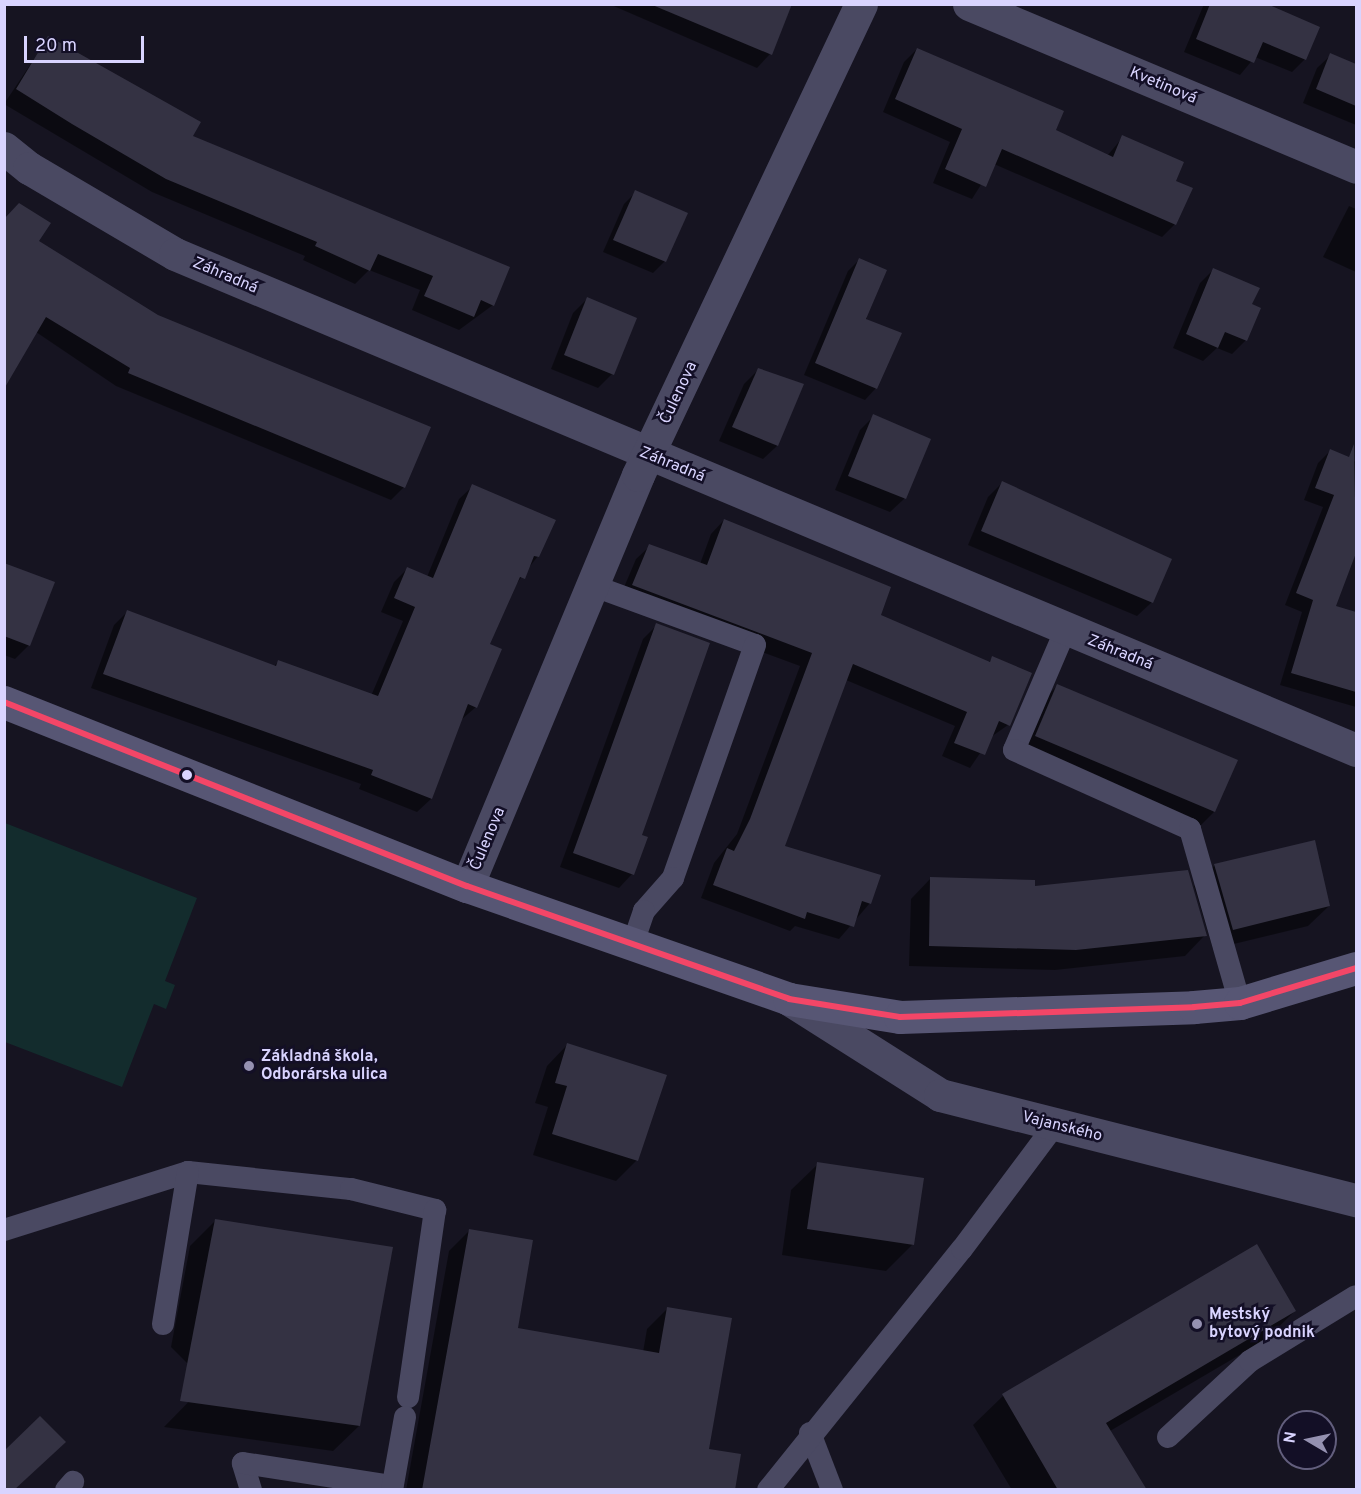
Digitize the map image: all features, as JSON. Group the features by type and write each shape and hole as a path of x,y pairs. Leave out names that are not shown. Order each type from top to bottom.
{"main road":[{"path":"4,702 467,886 632,946 789,999 900,1017 1240,1003 1356,968"}],"street":[{"name":"Čulenova","path":"467,886 650,457 861,4"},
{"name":"Kvetinová","path":"969,4 1356,167"},
{"name":"Záhradná","path":"4,147 29,168 175,254 650,457 1356,750"},
{"name":"Vajanského","path":"789,999 940,1095 1054,1126 1356,1200"}],"lane":[{"path":"594,586 755,645 673,878 644,911 632,946"},
{"path":"1065,631 1014,750 1190,829 1240,1003"},
{"path":"768,1490 810,1433 962,1250 1054,1126"},
{"path":"4,1230 188,1172 351,1189 435,1210 392,1488 243,1462 251,1490"},
{"path":"163,1324 188,1172"},
{"path":"1168,1437 1250,1361 1356,1296"},
{"path":"810,1433 832,1490"}],"green space":[{"path":"5,823 197,898 165,981 175,985 166,1009 154,1004 122,1087 5,1042"}],"building":[{"path":"650,4 792,4 772,55"},
{"path":"1210,4 1267,4 1320,27 1306,60 1263,42 1254,63 1196,39"},
{"path":"48,36 201,122 193,136 510,267 494,306 481,300 474,317 424,296 433,276 378,254 370,271 315,246 317,242 166,179 72,124 16,89"},
{"path":"917,48 1064,111 1056,130 1113,157 1122,135 1184,162 1176,181 1193,188 1176,225 1002,149 986,187 945,169 962,129 895,99"},
{"path":"1330,53 1356,64 1356,106 1316,89"},
{"path":"635,190 688,213 666,262 613,240"},
{"path":"19,203 51,223 39,241 158,315 431,427 405,488 128,373 130,368 46,317 4,389 4,219"},
{"path":"859,258 887,270 866,319 902,333 877,389 815,363"},
{"path":"1213,268 1260,288 1252,304 1261,308 1247,341 1225,332 1218,348 1186,334"},
{"path":"587,297 637,318 614,375 564,355"},
{"path":"758,368 804,384 778,446 732,427"},
{"path":"873,414 931,439 906,499 848,476"},
{"path":"1354,444 1356,553 1336,606 1356,612 1356,692 1291,673 1313,600 1296,593 1334,495 1315,488 1330,449 1349,457"},
{"path":"1002,481 1172,559 1153,603 981,531"},
{"path":"472,484 556,520 539,557 534,556 525,579 520,577 490,644 502,649 477,708 468,704 432,799 371,775 373,770 103,674 127,610 276,666 278,660 378,696 415,607 394,598 407,567 433,578"},
{"path":"724,519 891,587 881,615 990,662 992,656 1032,673 1010,726 999,721 985,755 954,743 967,712 853,664 785,846 881,875 871,904 862,901 854,927 807,912 805,919 713,885 727,848 734,851 750,819 812,653 632,585 649,544 707,565"},
{"path":"4,563 55,582 30,646 4,636"},
{"path":"656,623 710,643 642,835 648,837 634,875 573,853"},
{"path":"1057,684 1238,760 1215,812 1035,736"},
{"path":"1315,840 1330,906 1233,930 1214,864"},
{"path":"1188,870 1207,936 1076,950 929,946 930,877 1035,880 1035,886"},
{"path":"567,1043 667,1075 638,1161 552,1134 567,1086 555,1083"},
{"path":"817,1162 924,1178 914,1245 807,1229"},
{"path":"215,1219 393,1247 360,1426 180,1401"},
{"path":"469,1229 533,1240 518,1328 659,1353 667,1307 732,1318 709,1449 741,1454 735,1490 422,1490"},
{"path":"1257,1244 1296,1311 1106,1423 1147,1490 1058,1490 1002,1394"},
{"path":"40,1416 66,1442 14,1490 4,1490 4,1451"}],"transit line":[{"path":"4,702 467,886 789,999 900,1017 1194,1007 1240,1003 1356,968"}],"place":[{"name":"Základná škola, Odborárska ulica","path":"249,1066"},
{"name":"Mestský bytový podnik","path":"1197,1324"}]}
